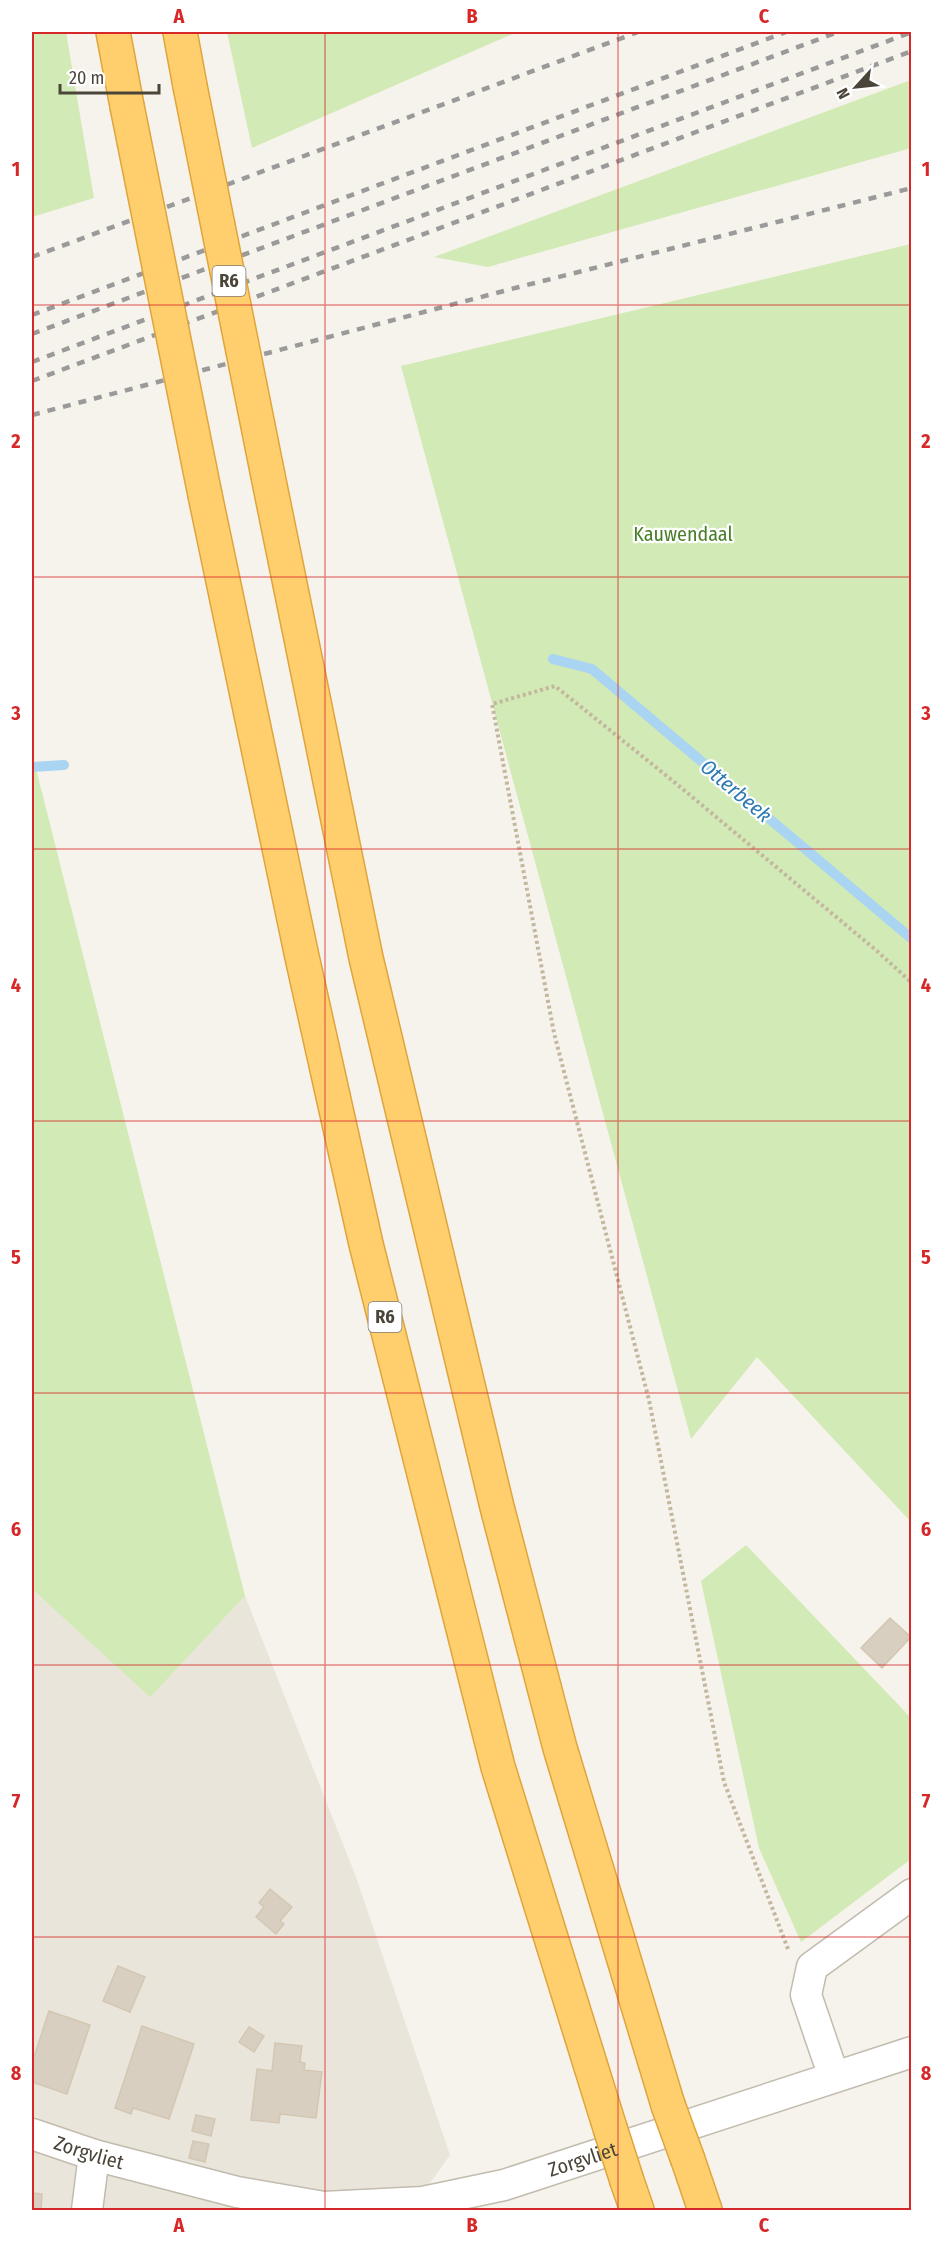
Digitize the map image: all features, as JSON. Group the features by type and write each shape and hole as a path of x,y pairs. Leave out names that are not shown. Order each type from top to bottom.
{"highway":[{"name":"R6","path":"113,32 205,495 302,957 369,1256 498,1767 632,2196"},
{"name":"R6","path":"180,32 366,958 497,1508 560,1748 668,2105 705,2211"}],"street":[{"path":"834,2077 806,1995 812,1967 912,1894"},
{"name":"Zorgvliet","path":"32,2134 94,2155 237,2192 326,2209 423,2202 504,2185 912,2052"},
{"path":"87,2211 94,2155"}],"path":[{"path":"806,1995 724,1782 650,1400 554,1033 492,704 555,686 877,951 912,983"}],"shaded area":[{"path":"32,1589 150,1696 245,1596 356,1877 450,2155 411,2210 32,2210"}],"green space":[{"path":"32,32 66,32 94,198 32,217"},
{"path":"227,32 517,32 252,148"},
{"path":"911,80 911,148 488,267 434,257"},
{"name":"Kauwendaal","path":"912,244 911,1522 757,1357 691,1439 401,366"},
{"path":"32,753 245,1596 150,1697 32,1589"},
{"path":"746,1545 911,1718 911,1859 801,1942 759,1848 701,1581"}],"building":[{"path":"890,1618 911,1637 882,1668 861,1648"},
{"path":"270,1889 292,1907 280,1921 284,1924 276,1934 256,1917 264,1907 259,1903"},
{"path":"118,1966 145,1977 130,2012 103,2001"},
{"path":"49,2011 90,2025 67,2094 32,2082 32,2063"},
{"path":"142,2026 194,2044 169,2119 133,2108 131,2114 115,2108"},
{"path":"249,2027 264,2036 254,2052 239,2042"},
{"path":"275,2043 302,2046 300,2062 305,2063 304,2070 322,2072 316,2118 280,2114 279,2123 251,2120 257,2069 272,2071"},
{"path":"196,2115 215,2119 211,2136 192,2131"},
{"path":"193,2141 209,2144 205,2162 189,2158"},
{"path":"32,2193 42,2194 41,2210 32,2210"}],"waterway":[{"name":"Otterbeek","path":"553,659 592,669 912,939"},
{"name":"Otterbeek","path":"32,767 64,765"}],"railway":[{"path":"32,257 638,32"},
{"path":"32,315 786,32"},
{"path":"32,334 838,32"},
{"path":"32,362 912,32"},
{"path":"32,381 912,51"},
{"path":"32,415 519,287 912,188"}]}
